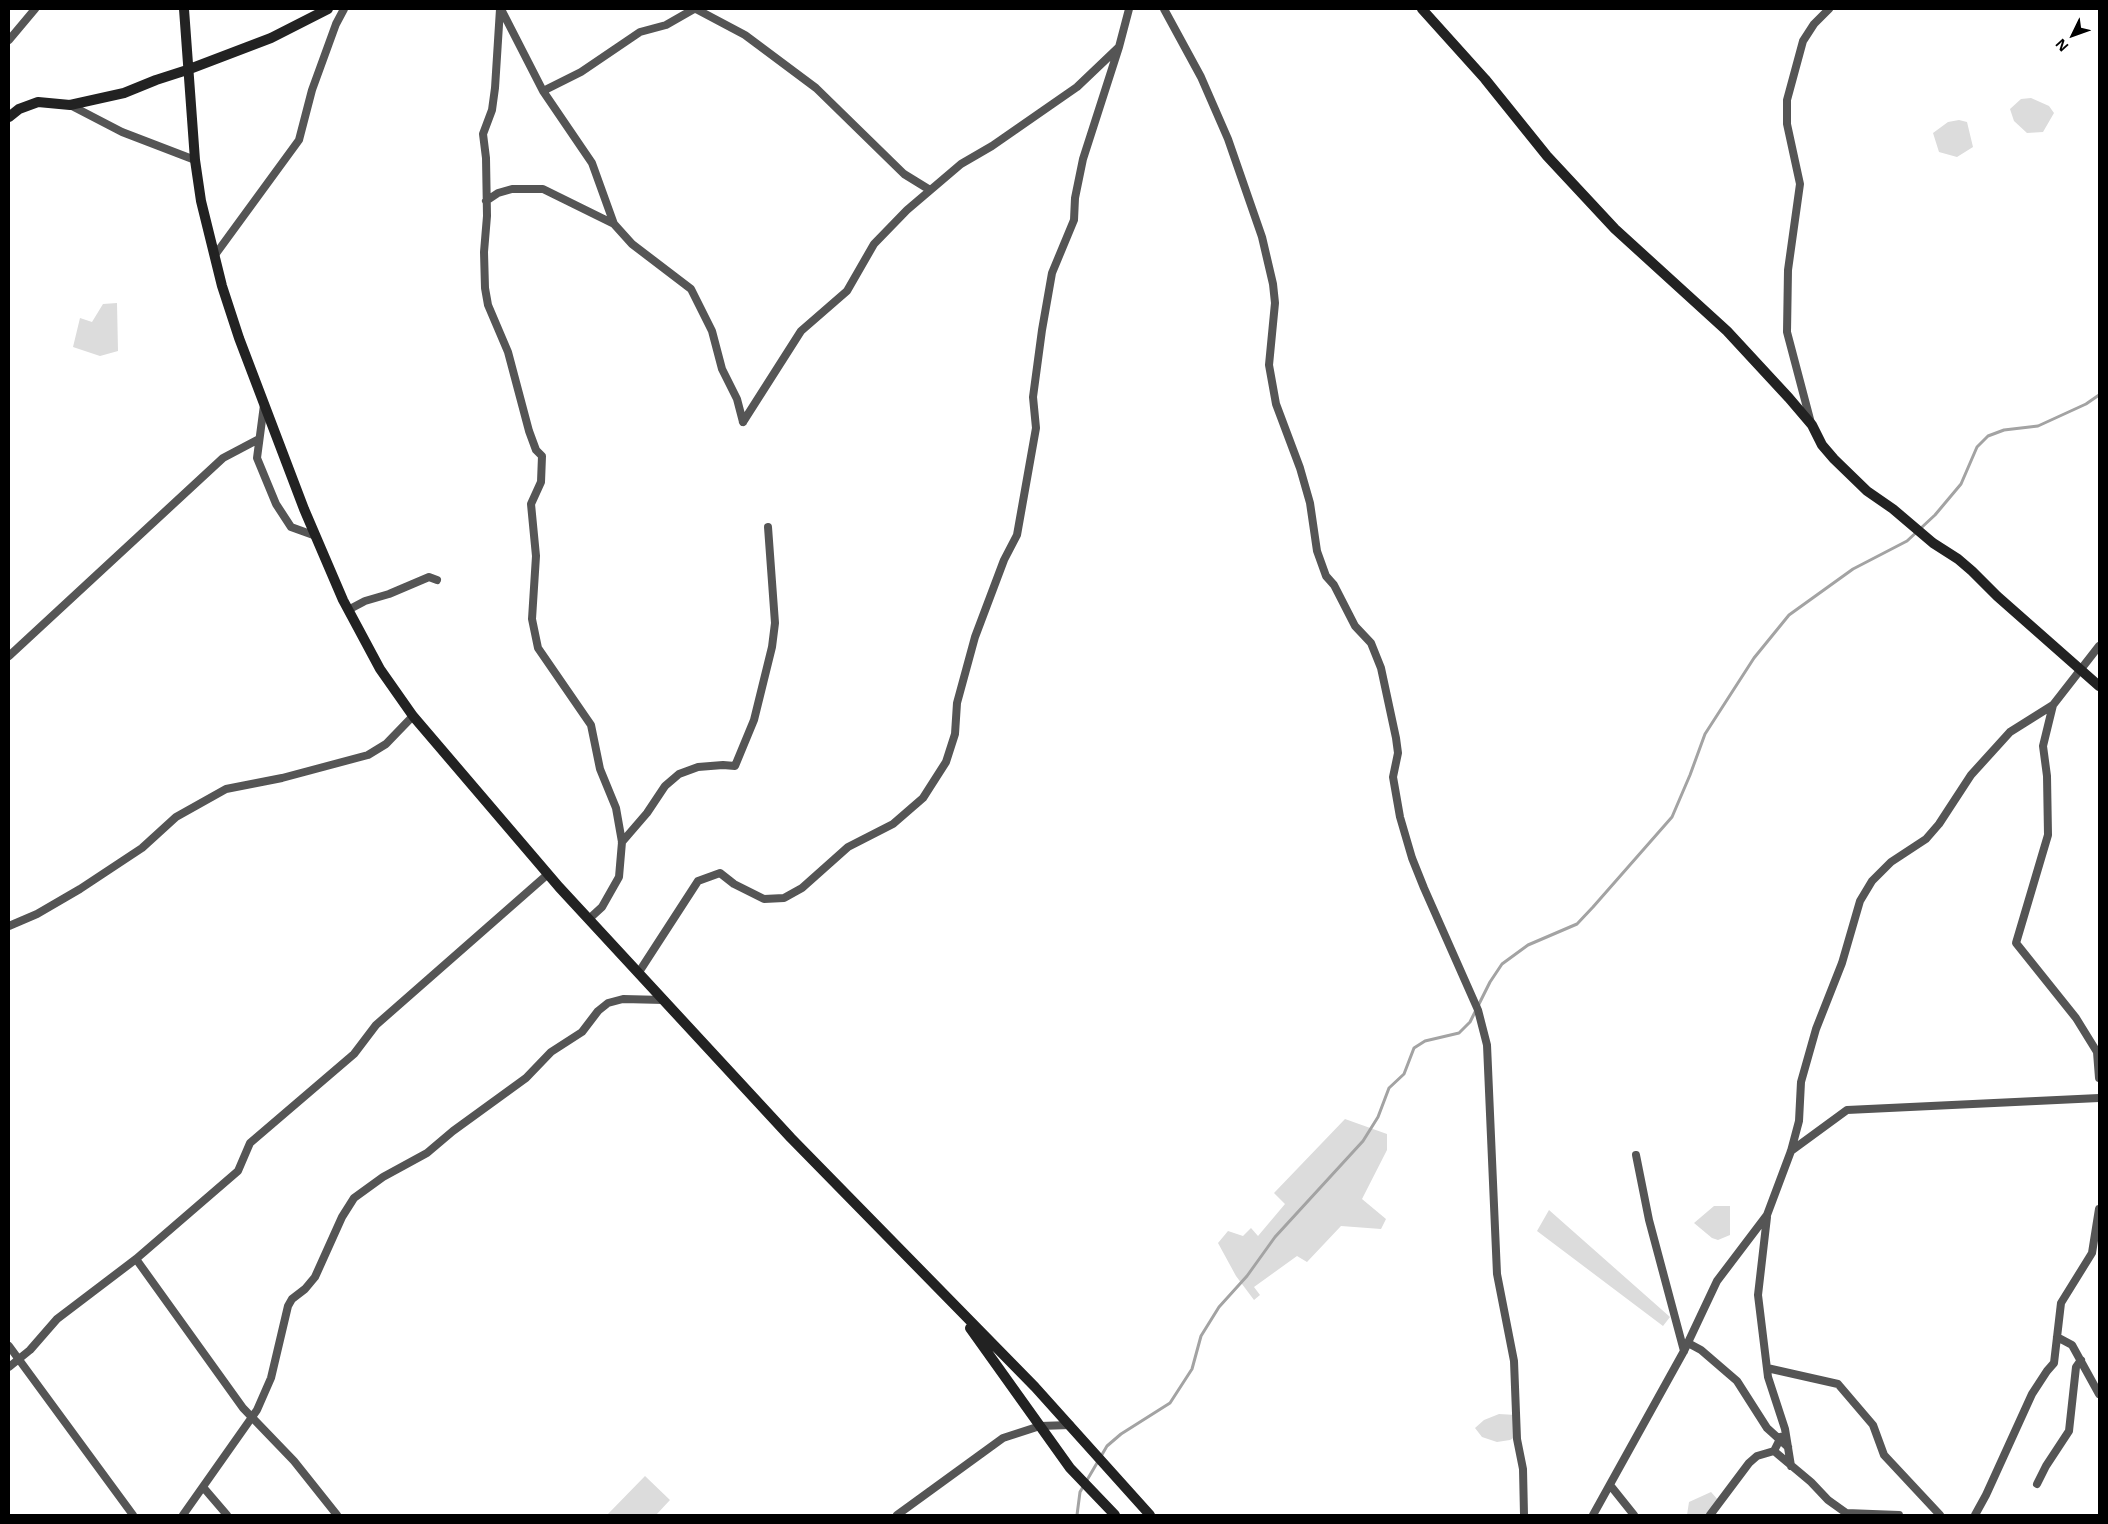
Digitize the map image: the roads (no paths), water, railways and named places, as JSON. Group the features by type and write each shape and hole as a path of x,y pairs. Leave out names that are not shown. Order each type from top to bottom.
{"street":[{"path":"9,40 35,9"},
{"path":"184,9 195,160 201,201 236,328 264,405 316,536 348,610 380,669 413,716 548,874 784,1130 1070,1425 1150,1515"},
{"path":"9,117 19,108 38,102 70,105 124,93 271,38 328,9"},
{"path":"215,255 299,140 312,90 336,24 344,9"},
{"path":"500,9 543,91 592,163 614,224"},
{"path":"500,9 496,88 492,110 483,134 486,158 484,252 488,305 508,352 529,431 536,450 542,456 541,482 531,504 536,556 532,619 538,648 590,725 600,769 616,808 622,842 619,876 602,907 590,918"},
{"path":"543,91 581,72 640,32 666,25 695,9 746,35 816,88 904,174 930,190"},
{"path":"639,972 698,881 720,873 734,884 764,899 784,898 802,888 848,847 893,824 923,798 946,762 955,734 957,703 975,637 1004,560 1017,535 1036,428 1033,397 1052,273 1074,220 1075,198 1083,159 1119,47 1129,9"},
{"path":"1164,9 1197,69 1228,139 1262,236 1273,284 1275,303 1269,365 1276,404 1300,468 1310,503 1318,551 1326,576 1334,585 1355,626 1371,643 1381,668 1398,753 1393,777 1400,817 1412,858 1424,888 1478,1010 1487,1045 1497,1274 1514,1361 1517,1439 1523,1469 1524,1515"},
{"path":"1422,9 1485,79 1547,156 1616,229 1727,331 1812,425"},
{"path":"1829,9 1814,24 1803,41 1787,100 1787,124 1800,184 1788,270 1787,332 1812,425 1822,445 1867,491 1893,509 1933,543 1958,559 2099,686"},
{"path":"486,201 498,193 512,189 543,189 614,224 632,244 691,289 712,331 722,369 737,399 744,422 801,331 847,291 874,244 907,210 961,164 992,146 1077,87 1119,47"},
{"path":"70,105 122,132 195,160"},
{"path":"264,405 257,458 276,504 290,527 316,536"},
{"path":"9,656 223,458 259,439"},
{"path":"622,842 647,813 665,786 679,774 698,767 735,766 754,720 772,647 774,623 768,527"},
{"path":"348,610 365,601 389,594 429,576 437,580"},
{"path":"1792,1466 1785,1429 1767,1368 1758,1295 1768,1215 1791,1151 1799,1120 1801,1082 1816,1029 1842,963 1860,901 1872,881 1891,862 1926,838 1939,824 1971,775 2010,732 2053,705 2099,646"},
{"path":"2053,705 2043,746 2047,776 2048,835 2016,943 2076,1018 2092,1043 2097,1052 2099,1078"},
{"path":"9,926 37,914 80,889 142,848 176,817 226,790 282,778 368,755 386,744 413,716"},
{"path":"9,1367 30,1350 57,1318 136,1259 238,1170 250,1144 354,1054 376,1025 548,874"},
{"path":"183,1515 252,1418 272,1378 288,1306 292,1299 305,1289 315,1277 342,1217 354,1198 383,1177 428,1153 453,1131 519,1084 551,1052 582,1032 608,1002 623,999 664,1000"},
{"path":"1791,1151 1847,1110 2099,1098"},
{"path":"1636,1154 1649,1220 1684,1352"},
{"path":"1975,1515 2032,1394 2054,1363 2061,1303 2092,1253 2099,1209"},
{"path":"1593,1515 1684,1352 1717,1281 1768,1215"},
{"path":"136,1259 243,1408 294,1461 337,1515"},
{"path":"955,1307 1070,1468 1115,1515"},
{"path":"2057,1337 2072,1345 2099,1394"},
{"path":"1688,1343 1700,1350 1737,1381 1767,1428 1788,1447"},
{"path":"9,1346 133,1515"},
{"path":"2037,1484 2046,1466 2069,1431 2076,1368 2081,1360"},
{"path":"1767,1368 1838,1384 1872,1425 1884,1455 1940,1515"},
{"path":"897,1515 1003,1438 1040,1426 1070,1425"},
{"path":"1710,1515 1749,1463 1757,1456 1774,1451 1785,1429"},
{"path":"1774,1451 1828,1500 1847,1514 1898,1515"},
{"path":"1610,1484 1634,1515"},
{"path":"203,1487 227,1515"}],"waterway":[{"path":"1077,1515 1080,1492 1107,1446 1121,1434 1170,1403 1192,1369 1201,1336 1219,1307 1247,1276 1275,1237 1363,1141 1378,1117 1389,1088 1404,1074 1414,1048 1425,1041 1459,1033 1470,1022 1490,982 1502,964 1528,945 1577,924 1672,817 1705,734 1754,658 1789,615 1853,569 1907,541 1935,515 1961,484 1977,447 1988,436 2004,430 2038,426 2086,404 2099,395"}]}
